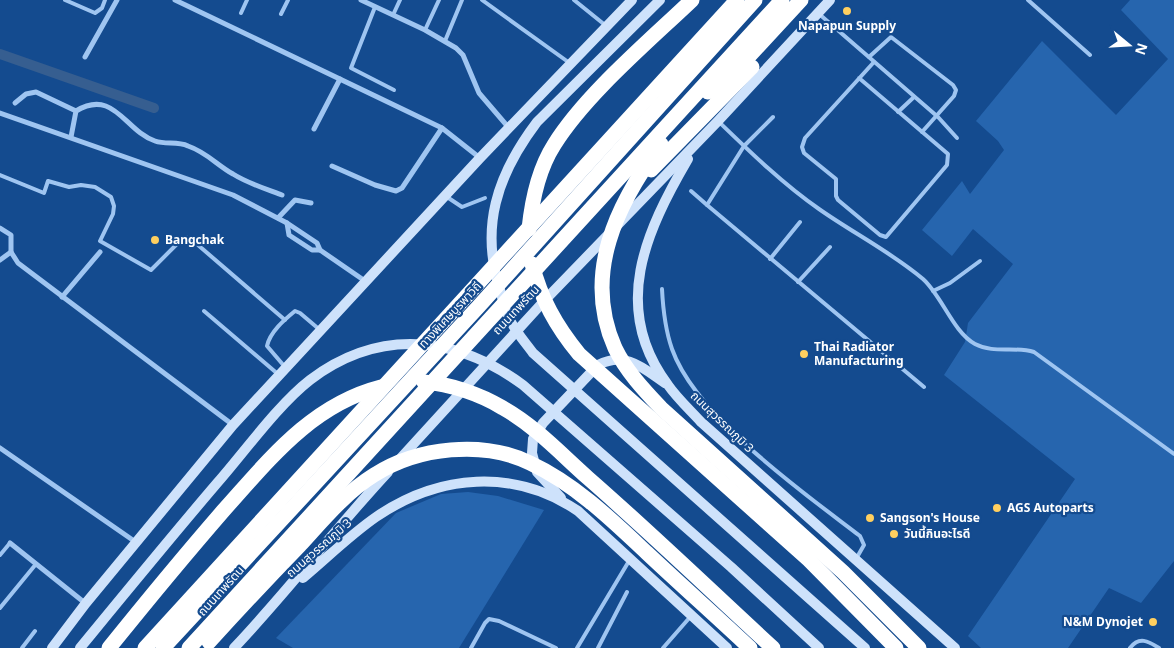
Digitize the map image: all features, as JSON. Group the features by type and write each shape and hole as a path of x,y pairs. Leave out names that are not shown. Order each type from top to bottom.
{"highway":[{"path":"692,0 587,103 554,144 541,171 531,205 528,237 538,287 551,316 579,354 809,560 896,648"},
{"name":"ถนนเทพรัตน","path":"145,648 736,0"},
{"name":"ทางพิเศษบูรพาวิถี","path":"163,648 479,306 755,0"},
{"name":"ถนนเทพรัตน","path":"188,648 780,0"},
{"path":"802,0 740,66 705,95 676,125 655,152 621,206 608,240 604,262 603,299 609,332 624,363 661,408 843,572 919,648"},
{"path":"621,206 664,157 776,42 814,6"},
{"path":"108,648 201,536 282,446 308,422 327,409 375,389 396,383 416,382 436,383 481,397 503,408 529,426 625,510 772,648"},
{"path":"203,648 322,521 357,488 374,475 389,466 414,457 456,450 479,450 530,462 559,480 610,518 750,648"}],"main road":[{"path":"52,648 86,603 233,425 508,128 632,0"},
{"path":"660,0 537,122 519,147 502,179 494,203 492,247 494,273 508,318 533,353 865,648"},
{"name":"ถนนเทพรัตน","path":"234,648 280,599 350,512 546,300 718,121 814,6 830,0"},
{"name":"ถนนสุวรรณภูมิ 3","path":"696,145 653,225 638,274 637,299 643,334 652,359 667,385 701,422 955,648"},
{"path":"80,648 207,495 290,398 308,381 330,366 357,353 386,346 412,343 445,346 478,357 502,370 523,385 731,567 819,648"},
{"path":"563,501 537,472 534,463 533,440 543,423 598,365 610,359 629,361 667,385"},
{"name":"ถนนสุวรรณภูมิ 3","path":"280,599 376,517 404,500 433,488 466,482 502,481 518,484 563,501 578,511 727,648"}],"street":[{"path":"85,57 117,0"},
{"path":"175,0 442,128 480,158"},
{"path":"361,0 425,30 445,41 463,55 478,92 508,128"},
{"path":"314,129 340,80"},
{"path":"15,103 26,94 36,92 76,111 87,106 111,108 122,114 146,137 162,143 175,142 188,146 214,159 235,176 282,195"},
{"path":"71,137 76,111"},
{"path":"0,113 208,186 252,204 287,223 317,243 320,250 365,282"},
{"path":"332,166 375,185 396,191 402,188 442,128"},
{"path":"278,218 291,202 301,200 311,203"},
{"path":"0,228 12,235 11,252 18,263 233,425"},
{"path":"0,260 11,252"},
{"path":"62,297 100,252"},
{"path":"0,448 137,543"},
{"path":"10,543 86,603"}],"lane":[{"path":"65,0 95,13 102,8 105,0"},
{"path":"241,13 247,0"},
{"path":"281,14 288,0"},
{"path":"393,15 400,0"},
{"path":"425,30 439,0"},
{"path":"445,41 462,0"},
{"path":"482,0 571,64"},
{"path":"574,0 607,26"},
{"path":"1028,0 1090,54"},
{"path":"375,6 350,68 394,90"},
{"path":"814,6 874,62 938,117 957,138"},
{"path":"869,57 888,38 895,38 953,84 956,90 954,96 938,117 922,132"},
{"path":"859,78 948,154 947,165 886,237 880,235 838,200 836,196 836,179 804,153 802,147 805,138 859,78 874,62"},
{"path":"898,112 914,97"},
{"path":"707,205 744,146 773,117"},
{"path":"718,121 744,146 817,208 907,265 933,290 973,343 988,350 1023,349 1034,352 1174,454"},
{"path":"0,175 44,193 48,181 69,187 81,185 94,187 111,197 114,206 113,214 100,241 151,270 184,236 191,239 285,320"},
{"path":"691,191 924,387"},
{"path":"446,195 462,207 485,198"},
{"path":"770,259 800,222"},
{"path":"798,282 830,247"},
{"path":"933,290 950,283 980,261"},
{"path":"662,289 664,316 672,350 700,395 761,458 860,536 864,545 855,561"},
{"path":"204,311 282,372"},
{"path":"282,372 267,346 271,335 295,311 320,330"},
{"path":"0,555 10,543"},
{"path":"577,648 630,559"},
{"path":"0,608 36,564"},
{"path":"598,648 627,592"},
{"path":"663,648 691,616"},
{"path":"471,648 484,622 489,620 499,621 556,648"},
{"path":"22,648 35,631"},
{"path":"1130,648 1135,642 1141,640 1148,641 1159,648"}],"shaded area":[{"path":"1130,0 1174,0 1174,561 1141,603 1109,588 1068,648 981,648 968,636 1075,479 944,375 965,342 968,323 1013,264 973,229 952,256 922,230 962,181 970,194 1004,150 998,141 976,121 1042,41 1116,115 1168,59 1121,10"},
{"path":"468,492 498,496 544,510 459,648 293,648 276,638 396,513 441,494"}],"waterway":[{"path":"0,54 154,108"}],"place":[{"name":"Napapun Supply","path":"847,11"},
{"name":"Bangchak","path":"155,240"},
{"name":"Thai Radiator Manufacturing","path":"804,354"},
{"name":"AGS Autoparts","path":"997,508"},
{"name":"Sangson's House","path":"870,518"},
{"name":"วันนี้กินอะไรดี","path":"894,534"},
{"name":"N&M Dynojet","path":"1153,622"}]}
